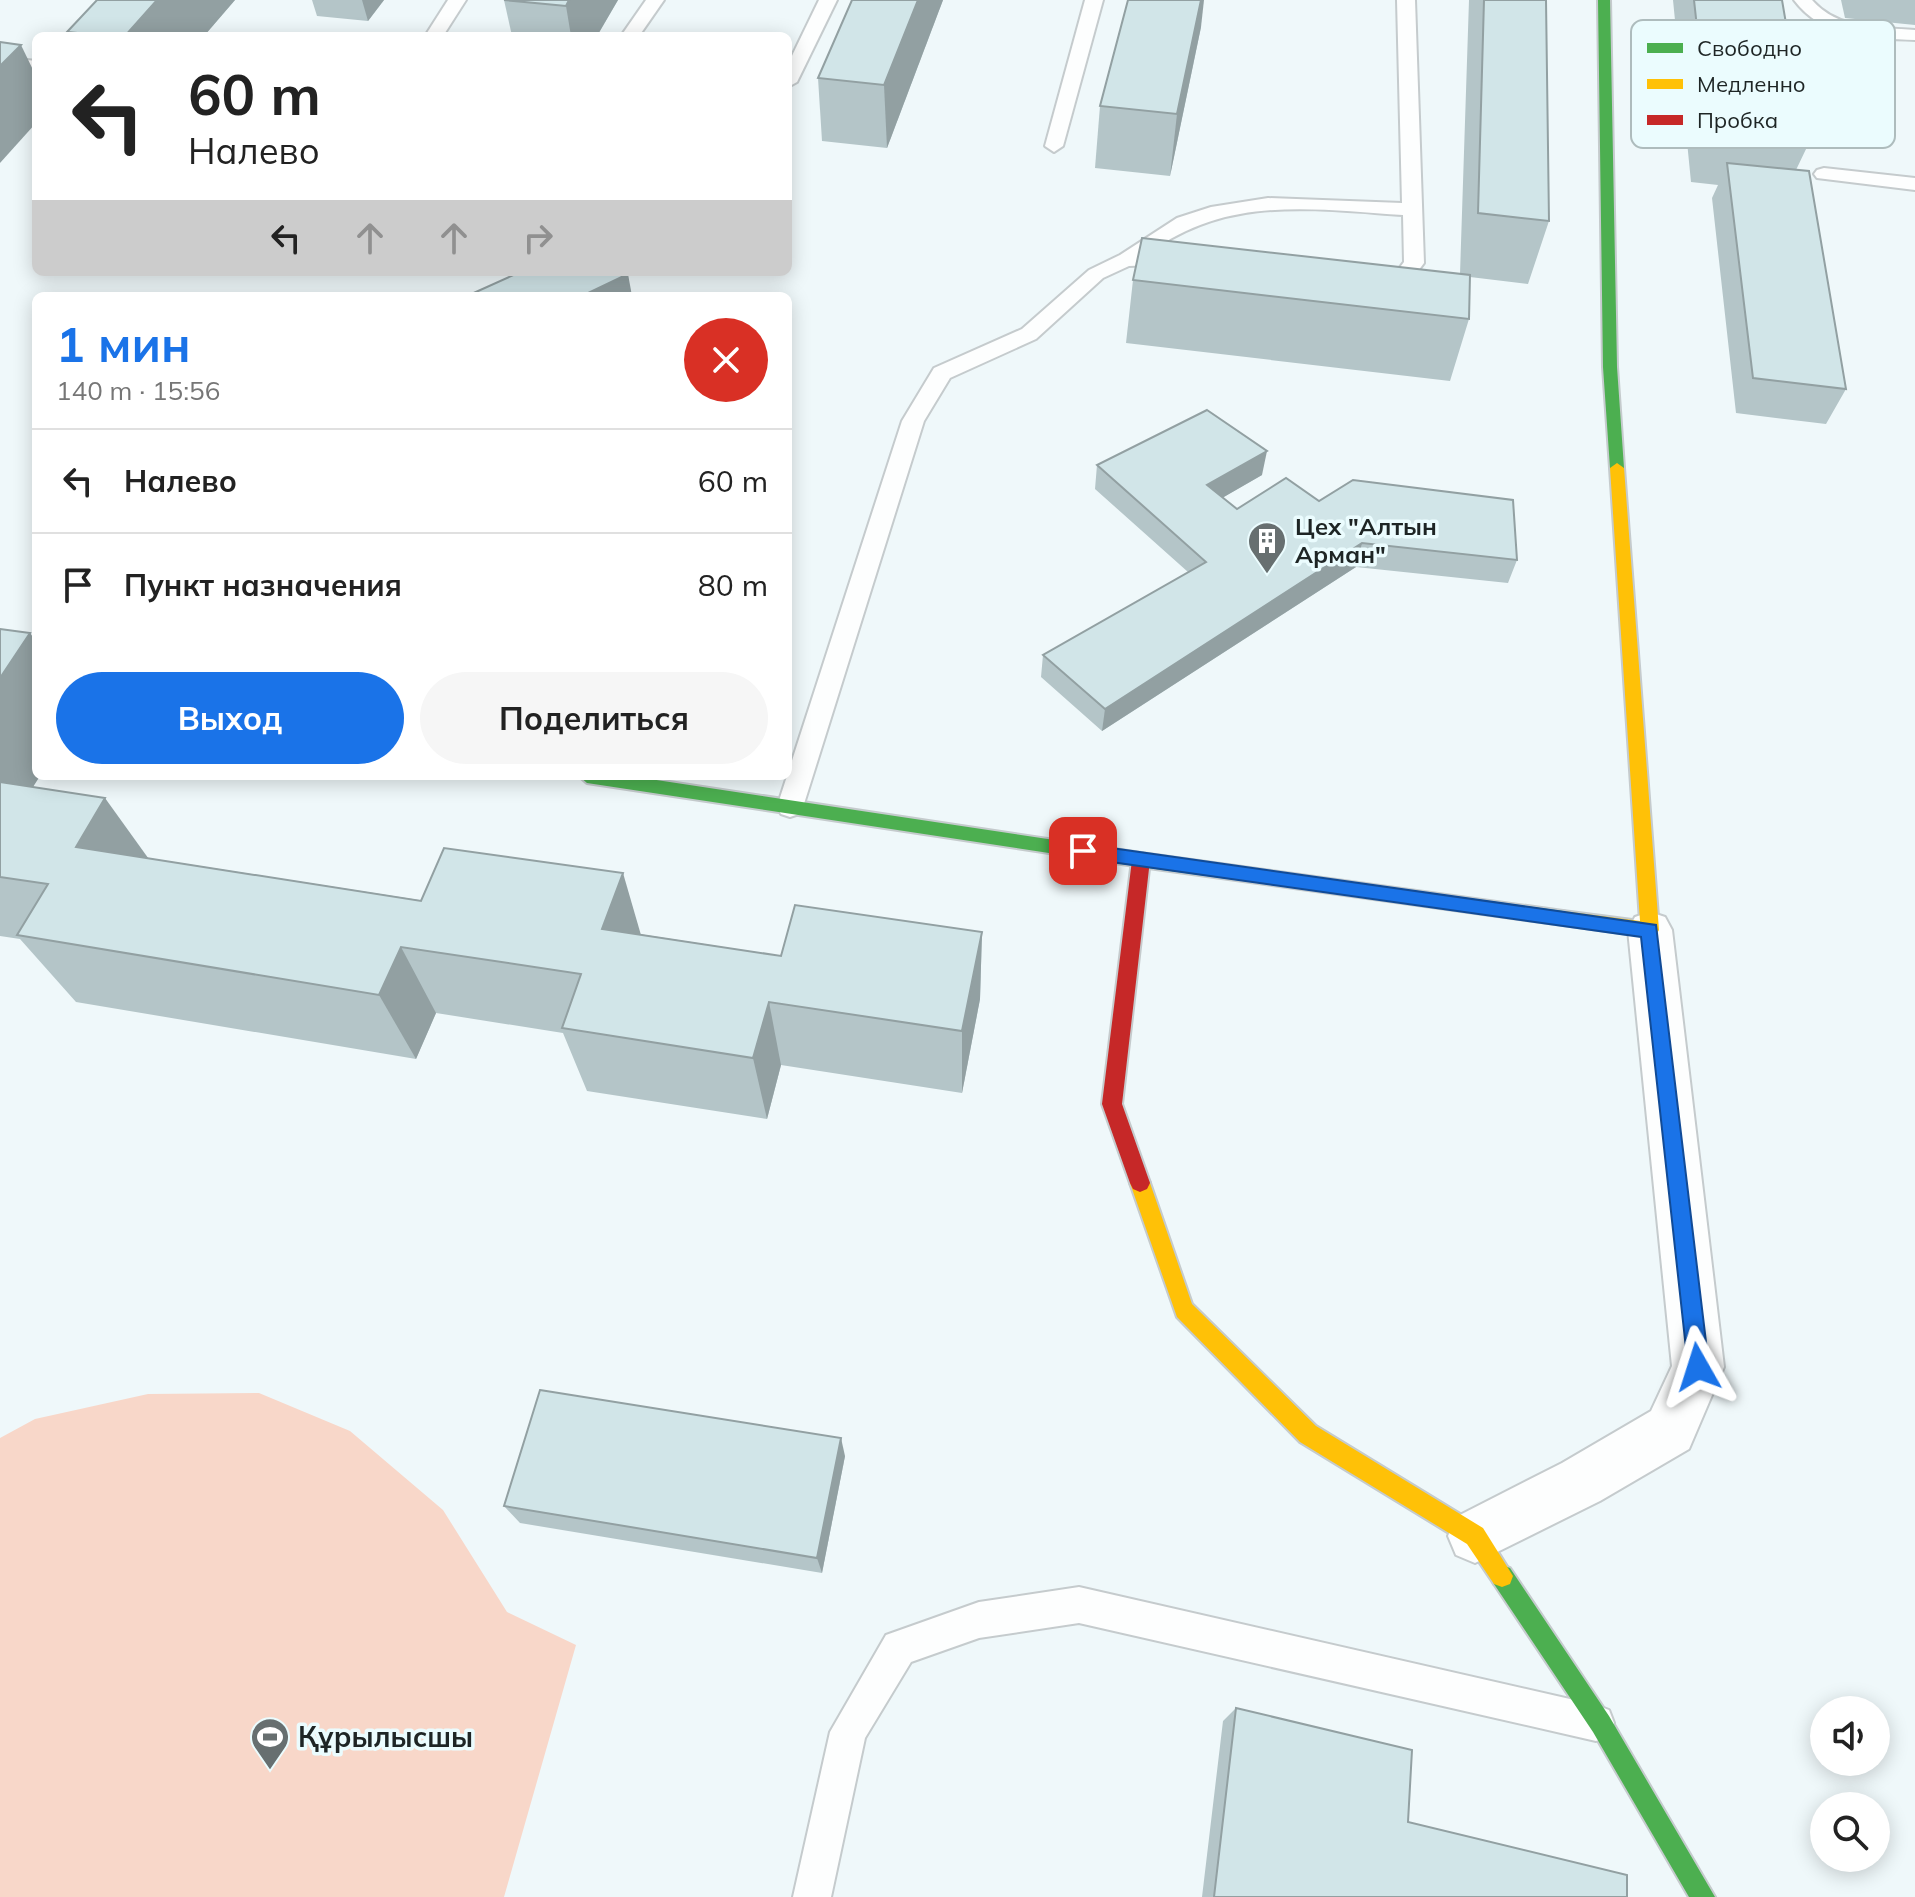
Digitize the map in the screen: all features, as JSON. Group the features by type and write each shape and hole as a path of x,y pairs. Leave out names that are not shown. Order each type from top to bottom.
{"street":[{"path":"1475,1536 1581,1482 1670,1430 1698,1367 1650,930 1610,367 1604,0"},
{"path":"613,780 1141,860 1650,930"},
{"path":"1141,860 1112,1104 1184,1310 1308,1434 1475,1536 1601,1724 1703,1897"}],"lane":[{"path":"437,32 457,0"},
{"path":"633,32 655,0"},
{"path":"792,74 828,0"},
{"path":"1054,146 1094,0"},
{"path":"1354,292 1394,289 1414,263 1406,0"},
{"path":"1803,0 1812,13 1827,20"},
{"path":"1895,33 1915,35"},
{"path":"0,62 32,66"},
{"path":"1824,174 1915,184"},
{"path":"790,807 913,421 942,373 1029,334 1096,274 1126,260 1181,223 1230,207 1293,204 1412,210"},
{"path":"1126,260 1193,263"},
{"path":"812,1897 848,1732 899,1648 979,1620 1079,1605 1601,1724"}],"shaded area":[{"name":"Құрылысшы","path":"259,1393 350,1431 443,1510 507,1612 576,1645 504,1897 0,1897 0,1438 35,1419 148,1394"}],"building":[{"path":"97,0 157,0 129,32 67,32"},
{"path":"504,0 569,0 566,6"},
{"path":"852,0 918,0 884,85 818,78"},
{"path":"1128,0 1201,0 1177,114 1100,106"},
{"path":"1484,0 1546,0 1549,221 1478,213"},
{"path":"1694,0 1782,0 1785,20 1696,20"},
{"path":"0,42 21,45 0,66"},
{"path":"1727,163 1809,171 1846,389 1753,378"},
{"path":"1142,238 1470,275 1469,319 1133,280"},
{"path":"511,276 624,276 590,292 476,292"},
{"name":"Цех \"Алтын Арман\"","path":"1207,410 1267,451 1207,485 1237,509 1286,478 1319,501 1353,480 1513,500 1517,560 1362,543 1105,709 1043,655 1206,562 1097,465"},
{"path":"0,629 30,633 0,678"},
{"path":"0,782 105,798 76,847 421,901 444,848 623,873 602,929 781,956 795,905 982,932 962,1031 769,1002 753,1058 562,1028 581,974 401,947 379,995 17,935 48,884 0,877"},
{"path":"540,1390 841,1438 817,1558 504,1506"},
{"path":"1236,1708 1412,1750 1408,1822 1627,1875 1627,1897 1214,1897"}],"traffic: fast":[{"path":"1604,0 1610,367 1617,468"},
{"path":"613,780 1141,860 1563,918"},
{"path":"1502,1576 1601,1724 1703,1897"}],"traffic: slow":[{"path":"1563,918 1650,930 1617,468"},
{"path":"1140,1183 1184,1310 1308,1434 1475,1536 1502,1576"}],"traffic: jam":[{"path":"1140,1183 1112,1104 1141,860"}],"place":[{"name":"Цех \"Алтын Арман\"","path":"1267,575"},
{"name":"Құрылысшы","path":"270,1771"}],"route":[{"path":"1083,851 1650,930 1698,1367"}]}
